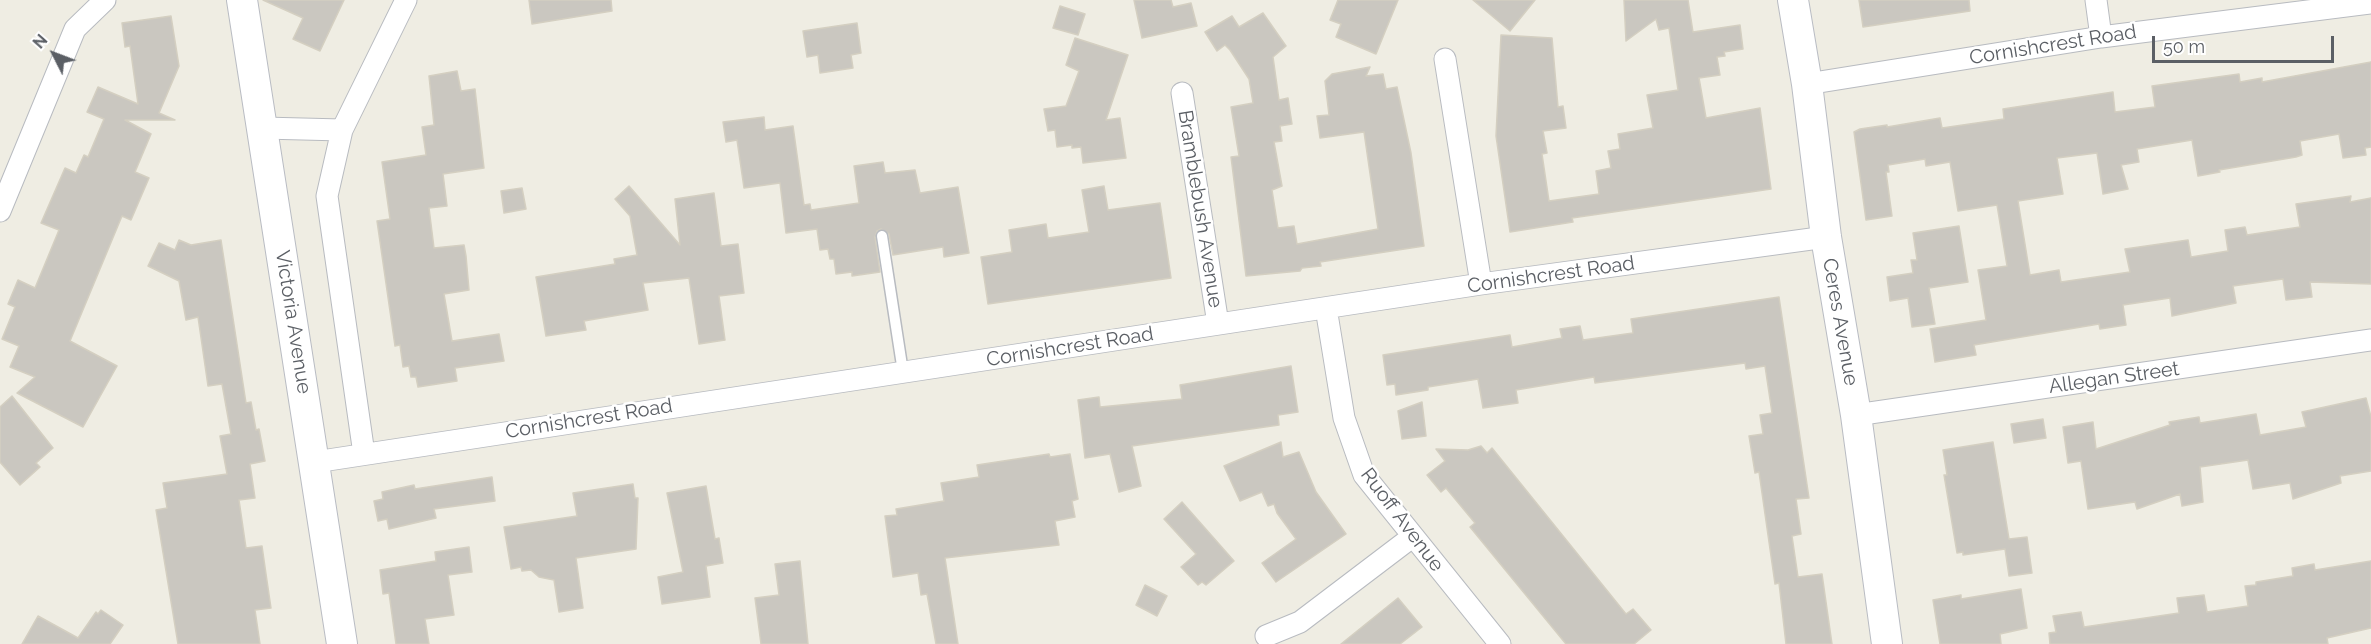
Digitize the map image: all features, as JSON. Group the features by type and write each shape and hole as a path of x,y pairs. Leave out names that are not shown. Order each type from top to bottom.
{"street":[{"path":"0,211 75,29 105,0"},
{"name":"Victoria Avenue","path":"242,0 342,644"},
{"path":"364,454 327,196 342,130 406,0"},
{"name":"Ceres Avenue","path":"1793,0 1807,84 1826,237 1856,416 1887,644"},
{"path":"2096,0 2101,37"},
{"name":"Cornishcrest Road","path":"1807,84 2101,37 2371,3"},
{"path":"1445,59 1481,284"},
{"name":"Bramblebush Avenue","path":"1182,93 1218,324"},
{"path":"263,128 342,130"},
{"name":"Cornishcrest Road","path":"315,462 1481,284 1826,237"},
{"name":"Ruoff Avenue","path":"1326,308 1344,418 1364,475 1500,644"},
{"name":"Allegan Street","path":"1856,416 2371,340"},
{"path":"1266,636 1300,622 1412,537"}],"lane":[{"path":"882,236 903,372"}],"building":[{"path":"263,0 344,0 320,51 293,39 303,18"},
{"path":"529,0 611,0 612,11 532,24"},
{"path":"1134,0 1171,0 1173,7 1191,3 1197,26 1142,38"},
{"path":"1338,0 1398,0 1376,54 1336,37 1341,24 1330,20"},
{"path":"1473,0 1535,0 1510,31"},
{"path":"1624,0 1688,0 1693,32 1740,25 1743,49 1724,52 1725,56 1717,57 1720,75 1699,78 1706,118 1760,108 1771,189 1572,218 1573,222 1510,232 1496,136 1501,35 1552,38 1558,107 1563,106 1566,128 1543,131 1547,153 1542,154 1549,201 1599,194 1596,171 1611,168 1608,151 1620,149 1618,134 1653,128 1647,95 1678,90 1669,28 1659,30 1656,19 1626,41"},
{"path":"1859,0 1969,0 1970,11 1863,27"},
{"path":"1060,6 1085,14 1078,35 1053,28"},
{"path":"1263,13 1286,46 1273,57 1279,100 1288,98 1292,124 1280,126 1282,141 1274,142 1282,186 1272,190 1278,228 1294,226 1297,244 1378,229 1364,132 1320,138 1317,116 1329,115 1325,81 1332,74 1370,67 1366,76 1383,74 1386,89 1397,87 1411,153 1424,246 1320,262 1321,266 1302,268 1300,271 1246,276 1231,157 1239,156 1231,107 1253,103 1249,79 1230,50 1225,45 1217,51 1205,32 1232,16 1239,27"},
{"path":"171,16 179,66 159,113 175,120 125,120 151,134 135,172 149,178 131,220 122,216 70,341 117,366 83,427 17,393 35,377 10,367 19,346 2,339 15,307 8,304 18,280 35,288 59,230 41,223 65,168 76,173 84,155 88,157 104,119 87,112 98,87 138,104 130,46 125,47 122,23"},
{"path":"857,23 861,53 851,55 853,68 820,73 818,55 807,57 803,31"},
{"path":"1075,38 1128,55 1106,120 1120,118 1126,158 1083,163 1081,147 1072,148 1072,145 1057,147 1055,130 1048,131 1044,109 1066,106 1079,71 1066,65"},
{"path":"2371,62 2371,147 2365,148 2366,155 2343,158 2339,134 2300,141 2302,155 2296,157 2219,170 2220,172 2198,176 2192,140 2137,149 2139,162 2121,165 2128,189 2103,194 2097,153 2057,158 2063,194 2018,201 2030,275 2059,270 2061,282 2130,272 2125,249 2188,240 2191,257 2228,251 2225,230 2245,227 2247,235 2300,227 2296,204 2351,196 2350,202 2371,198 2371,284 2310,282 2312,297 2286,300 2283,279 2233,286 2236,303 2172,316 2170,298 2123,305 2126,325 2100,329 2099,324 1974,345 1976,355 1935,362 1930,329 1986,320 1978,270 2007,266 1997,205 1958,211 1950,162 1926,166 1925,159 1888,165 1889,172 1886,172 1892,216 1866,220 1854,132 1860,129 1940,118 1942,128 2004,119 2003,109 2113,92 2115,112 2155,107 2152,86 2239,74 2240,82 2262,78 2262,82"},
{"path":"457,71 461,91 475,89 484,168 443,174 447,206 429,208 434,248 464,245 469,290 444,294 452,341 499,334 504,361 455,368 457,381 418,387 416,377 411,377 409,366 403,367 400,345 395,346 377,221 390,219 382,162 426,155 422,127 434,125 429,76"},
{"path":"764,117 765,130 793,126 804,205 810,204 811,210 859,203 854,166 883,162 885,173 915,170 920,193 958,187 969,253 944,257 943,247 893,255 889,234 881,229 877,231 875,237 880,272 852,276 852,272 836,274 834,259 830,259 828,249 820,250 817,229 786,233 780,183 744,188 737,140 726,142 723,122"},
{"path":"629,186 680,245 675,199 714,193 721,246 738,244 744,293 719,296 725,340 699,344 689,278 643,283 648,310 584,321 586,330 546,336 536,277 615,264 614,259 637,255 630,216 615,199"},
{"path":"1104,186 1108,210 1160,203 1171,278 988,304 981,257 1012,252 1009,230 1046,224 1048,238 1089,232 1082,190"},
{"path":"522,188 526,209 504,213 501,191"},
{"path":"1959,226 1968,282 1929,288 1935,324 1912,327 1908,298 1890,301 1887,277 1913,273 1911,260 1917,260 1913,233"},
{"path":"179,240 191,245 221,240 246,403 251,402 256,430 259,429 265,461 250,464 255,498 239,500 246,548 262,546 271,608 255,610 260,644 178,644 156,510 167,508 163,483 227,474 220,436 231,434 222,384 208,386 198,317 186,320 179,281 148,266 159,243 175,250"},
{"path":"1779,297 1809,498 1796,499 1801,534 1792,536 1798,577 1822,574 1832,644 1786,644 1779,583 1775,584 1759,472 1755,473 1749,436 1763,434 1760,415 1772,413 1765,366 1746,369 1745,363 1595,383 1594,377 1516,390 1518,403 1483,408 1478,379 1396,395 1395,384 1387,385 1383,355 1510,335 1512,347 1562,338 1560,329 1580,326 1583,340 1633,333 1631,319"},
{"path":"1291,366 1298,412 1278,415 1279,425 1132,446 1141,486 1119,492 1110,454 1085,458 1078,400 1099,397 1100,407 1182,399 1180,385"},
{"path":"12,396 53,448 36,463 40,467 20,485 0,462 0,407"},
{"path":"2366,398 2371,417 2371,471 2340,476 2341,483 2293,499 2290,483 2253,489 2248,460 2200,467 2203,502 2182,506 2180,494 2137,509 2135,502 2088,509 2081,461 2068,463 2063,427 2093,422 2096,449 2170,425 2169,422 2199,417 2200,423 2256,414 2260,435 2306,427 2302,412"},
{"path":"1422,402 1426,436 1402,439 1398,411"},
{"path":"2043,419 2046,438 2014,443 2011,424"},
{"path":"1281,442 1283,457 1299,452 1316,492 1346,534 1276,582 1262,563 1296,539 1277,513 1274,504 1268,506 1262,492 1240,501 1224,466"},
{"path":"1993,442 2009,539 2027,537 2032,573 2009,576 2005,549 1963,555 1963,552 1957,553 1944,475 1947,475 1943,450"},
{"path":"1481,446 1487,453 1492,448 1626,614 1633,609 1651,630 1634,644 1566,644 1470,527 1475,523 1446,488 1441,492 1427,475 1445,461 1436,449 1468,450"},
{"path":"1049,454 1050,457 1070,454 1078,499 1072,501 1075,517 1055,521 1059,545 945,558 958,644 936,644 927,594 921,595 918,573 893,577 885,516 897,515 896,509 944,501 941,483 979,477 977,465"},
{"path":"492,477 495,501 434,509 436,518 389,529 387,519 378,521 374,501 383,499 382,492 414,485 415,489"},
{"path":"633,484 635,498 638,498 636,549 576,558 583,608 559,612 554,580 539,577 531,570 522,571 521,567 511,569 504,527 577,516 573,493"},
{"path":"706,486 715,539 719,538 723,563 706,566 710,597 662,604 658,577 683,572 667,493"},
{"path":"1182,502 1234,561 1206,585 1202,582 1198,585 1181,567 1196,554 1164,519"},
{"path":"469,547 472,572 448,575 454,615 425,619 429,644 396,644 389,593 383,594 380,570 436,561 435,552"},
{"path":"800,561 808,644 761,644 755,598 779,595 775,564"},
{"path":"2371,561 2371,628 2327,638 2328,644 2050,644 2049,633 2056,632 2053,616 2081,612 2084,627 2179,613 2177,598 2204,595 2207,612 2248,606 2245,586 2293,576 2292,568 2314,564 2315,570"},
{"path":"1145,585 1167,596 1157,616 1136,605"},
{"path":"2021,589 2027,628 2000,634 2001,644 1940,644 1933,600 1961,595 1961,599"},
{"path":"1398,598 1422,627 1400,644 1341,644"},
{"path":"101,610 123,625 110,644 22,644 38,616 78,638 96,612 98,614"}]}
